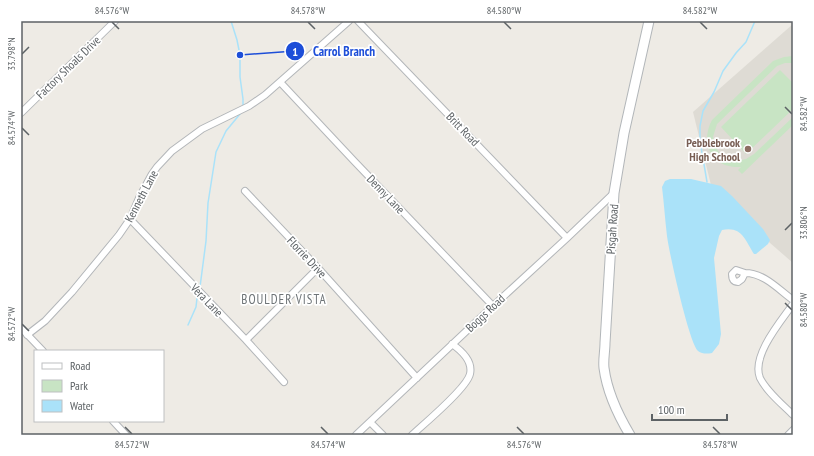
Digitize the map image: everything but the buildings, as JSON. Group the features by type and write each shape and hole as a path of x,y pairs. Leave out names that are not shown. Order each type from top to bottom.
{"street":[{"name":"Factory Shoals Drive","path":"21,113 115,21"},
{"name":"Kenneth Lane","path":"27,335 45,321 72,292 119,235 130,219 152,174 172,151 202,129 248,106 280,82 349,21"},
{"name":"Britt Road","path":"358,21 567,238"},
{"name":"Pisgah Road","path":"630,435 622,423 609,387 604,367 614,193 624,133 649,21"},
{"name":"Denny Lane","path":"280,82 493,306"},
{"name":"Florrie Drive","path":"245,191 318,268 417,378"},
{"name":"Boggs Road","path":"356,435 614,193"},
{"name":"Vera Lane","path":"130,219 246,340 284,382"},
{"path":"246,340 318,268"},
{"path":"745,273 761,276 793,300"},
{"path":"793,304 764,349 759,360 758,367 760,377 766,387 793,414"},
{"path":"21,328 42,350"},
{"path":"412,435 460,390 468,380 470,375 470,363 463,353 452,344"},
{"path":"114,422 126,435"},
{"path":"370,422 382,435"},
{"path":"788,435 793,430"}],"shaded area":[{"name":"Pebblebrook High School","path":"793,24 793,263 730,208 711,185 693,112"}],"green space":[{"path":"793,56 793,63 785,63 777,66 717,124 713,137 715,146 720,154 727,159 737,161 746,159 754,154 793,117 793,125 742,174 738,170 741,167 731,167 723,164 711,153 708,146 708,129 712,120 773,61 784,57"},
{"path":"780,70 793,83 793,109 746,154 721,127"}],"water":[{"path":"670,179 691,179 721,186 763,229 770,240 768,244 754,254 739,232 729,229 722,230 719,236 714,258 721,334 719,344 712,353 705,354 698,351 694,344 671,260 662,187 665,181"}],"waterway":[{"path":"231,21 240,55 240,77 243,105"},
{"path":"707,182 700,141 700,126 703,111 714,92 723,71 746,42 755,21"},
{"path":"200,287 206,241 208,203 216,152 226,131 240,114"},
{"path":"188,325 196,307 197,298"}],"place":[{"name":"Carrol Branch","path":"240,55"},
{"name":"Pebblebrook High School","path":"748,149"}],"district":[{"name":"BOULDER VISTA","path":"284,299"}]}
